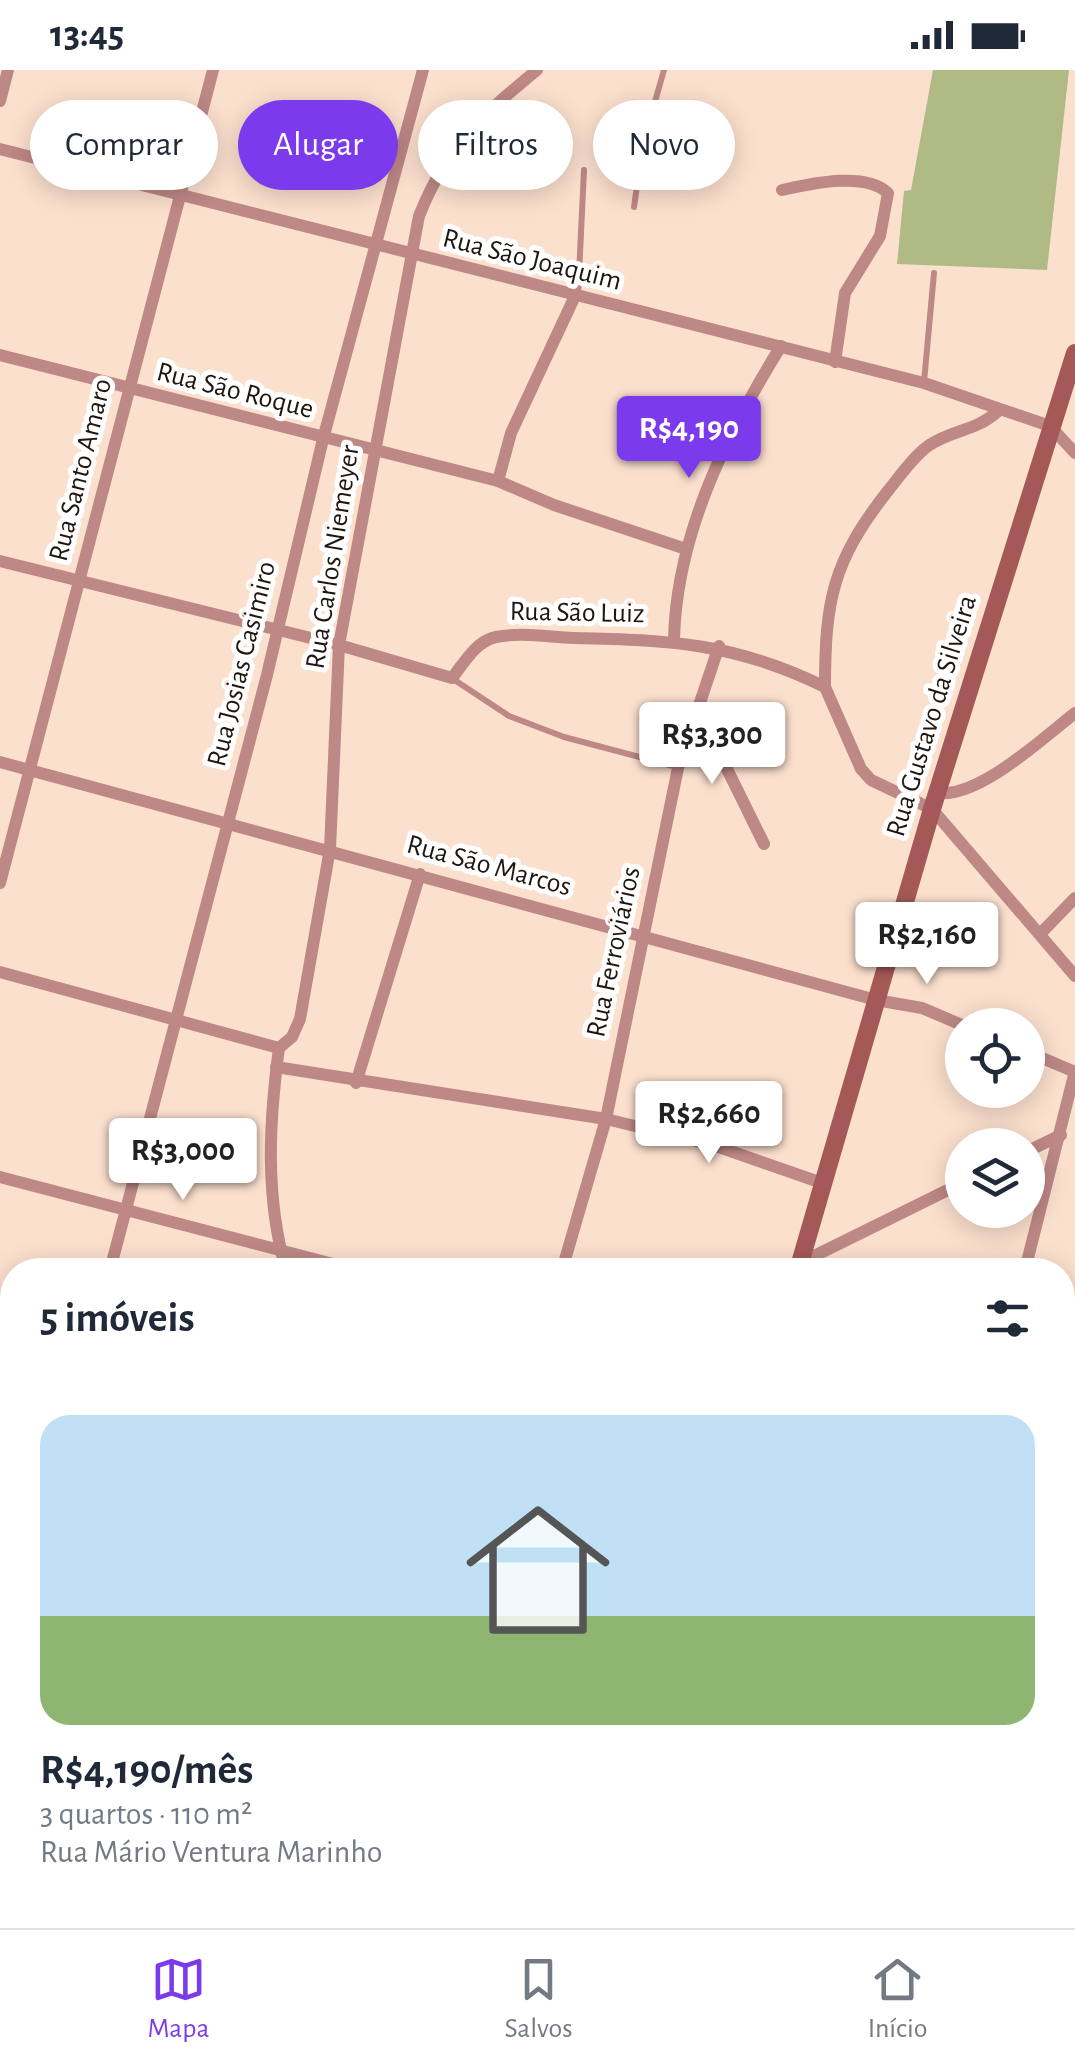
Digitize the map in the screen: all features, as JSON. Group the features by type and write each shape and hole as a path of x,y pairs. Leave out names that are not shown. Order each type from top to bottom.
{"main road":[{"name":"Rua Gustavo da Silveira","path":"801,1258 936,801 1075,353"}],"street":[{"path":"0,101 8,70"},
{"name":"Rua Santo Amaro","path":"0,883 126,388 182,196 213,70"},
{"name":"Rua Josias Casimiro","path":"113,1258 323,439 423,70"},
{"name":"Rua Carlos Niemeyer","path":"282,1258 270,1156 276,1067 279,1048 292,1037 300,1019 330,849 339,645 418,216 438,169 470,127 537,70"},
{"name":"Rua São Joaquim","path":"0,148 924,383 997,412 1050,426"},
{"path":"782,190 824,181 876,186 888,193 880,236 846,293 836,362"},
{"path":"498,480 518,416 576,296"},
{"path":"674,640 686,549 746,402 781,346"},
{"name":"Rua São Roque","path":"0,355 498,480 570,511 686,549"},
{"path":"997,412 978,427 930,445 912,461 853,539 839,564 830,597 825,687 854,756 872,780 936,801 1075,976"},
{"path":"1050,426 1075,453"},
{"path":"0,562 339,645 452,678"},
{"name":"Rua São Luiz","path":"452,678 475,649 493,637 674,640 719,646 825,687"},
{"name":"Rua Ferroviários","path":"565,1258 606,1118 678,768 719,646"},
{"path":"698,710 764,844"},
{"path":"936,801 1008,766 1075,713"},
{"name":"Rua São Marcos","path":"0,762 642,933 876,1000 922,1008 945,1018"},
{"path":"356,1082 420,874"},
{"path":"1042,932 1075,898"},
{"path":"0,972 279,1048"},
{"path":"1028,1258 1075,1072 1045,1059"},
{"path":"276,1067 606,1118 713,1145 822,1183"},
{"path":"1045,1142 1060,1134"},
{"path":"0,1178 310,1258"},
{"path":"816,1258 945,1192"}],"lane":[{"path":"634,207 642,144 664,70"},
{"path":"576,296 584,170"},
{"path":"924,383 934,274"},
{"path":"452,678 508,716 564,737 678,768"}],"green space":[{"path":"933,70 1069,70 1047,270 897,264 904,191 911,190"}]}
